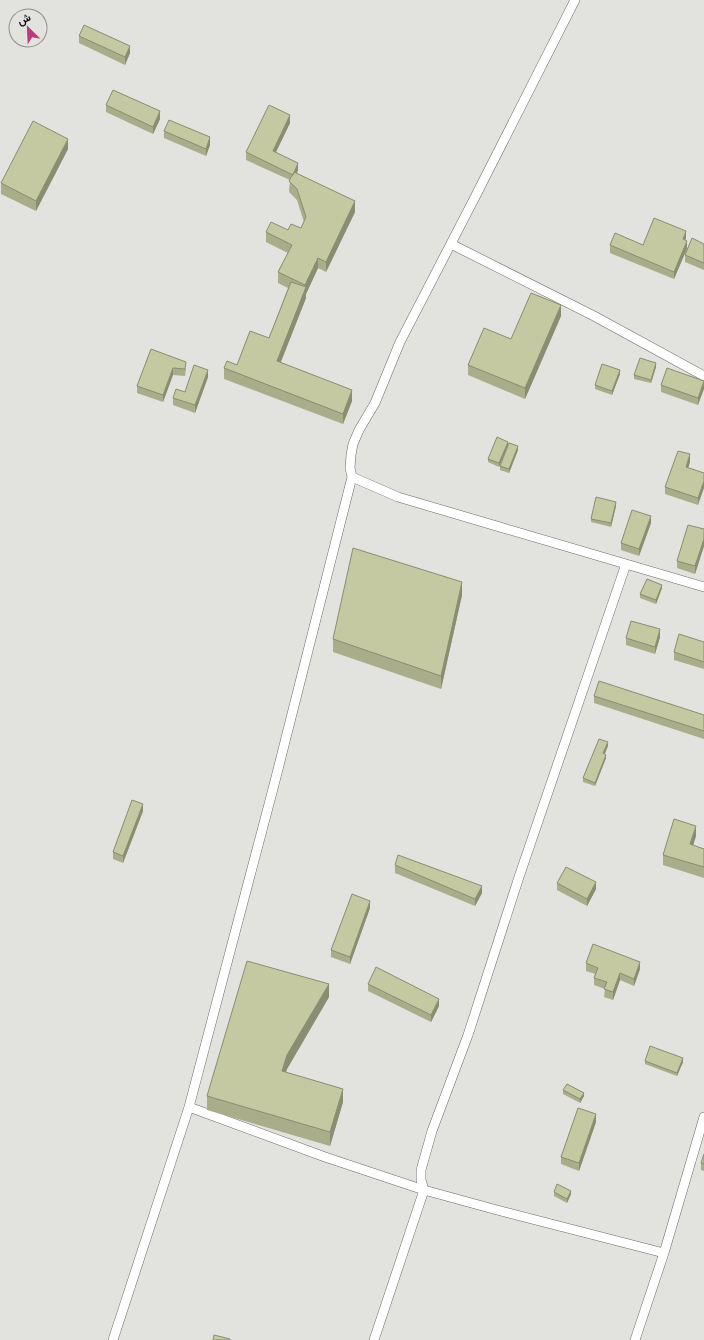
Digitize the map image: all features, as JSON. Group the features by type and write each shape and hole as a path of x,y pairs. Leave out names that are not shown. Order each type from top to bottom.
{"lane":[{"path":"113,1340 189,1107 274,785 352,477 350,468 353,444 359,430 375,403 400,342 575,0"},
{"path":"451,244 594,316 704,376"},
{"path":"352,477 398,497 704,587"},
{"path":"374,1340 424,1190 421,1180 421,1170 432,1131 468,1035 522,869 626,564"},
{"path":"189,1107 325,1157 424,1190 664,1253"},
{"path":"635,1340 664,1253 704,1117"}],"building":[{"path":"84,25 130,46 125,57 79,36"},
{"path":"113,90 160,111 153,127 106,105"},
{"path":"269,105 290,115 273,151 298,163 293,175 246,152"},
{"path":"169,120 210,137 206,149 164,131"},
{"path":"33,121 68,139 36,201 1,183"},
{"path":"294,172 355,201 326,262 318,258 305,285 278,272 292,245 266,232 271,222 288,230 291,224 301,228 306,217 297,189 289,181"},
{"path":"654,218 686,231 683,239 687,241 674,272 610,245 615,233 643,245"},
{"path":"692,238 704,244 704,263 685,255"},
{"path":"291,282 306,287 277,361 352,390 343,414 224,368 227,361 237,365 250,331 269,338"},
{"path":"531,293 561,305 525,388 468,365 484,328 511,339"},
{"path":"151,349 186,362 185,369 173,368 163,395 137,386"},
{"path":"640,358 656,363 651,380 634,375"},
{"path":"602,364 620,370 612,391 595,385"},
{"path":"194,365 208,370 195,405 173,398 176,389 185,392"},
{"path":"667,368 704,381 698,398 661,385"},
{"path":"497,437 508,442 499,463 488,459"},
{"path":"509,443 518,446 509,469 500,466"},
{"path":"678,451 690,454 686,467 704,473 704,481 698,498 665,487"},
{"path":"596,497 616,502 611,523 591,519"},
{"path":"632,510 651,516 639,549 621,543"},
{"path":"688,525 704,529 704,539 695,566 677,561"},
{"path":"353,548 462,582 441,676 333,639"},
{"path":"647,579 662,585 656,600 640,594"},
{"path":"631,621 660,629 655,647 626,638"},
{"path":"679,634 704,642 704,662 674,652"},
{"path":"599,681 704,715 704,731 594,696"},
{"path":"599,739 608,742 603,753 606,755 595,783 583,778"},
{"path":"132,800 143,804 123,856 113,852"},
{"path":"674,819 696,826 690,844 704,849 704,867 663,855"},
{"path":"398,855 482,886 475,899 395,865"},
{"path":"566,867 596,882 587,899 557,883"},
{"path":"352,894 370,901 350,957 331,950"},
{"path":"593,944 640,962 634,979 620,973 613,992 604,989 607,982 594,978 598,968 586,963"},
{"path":"247,961 329,984 287,1055 282,1071 343,1089 330,1132 207,1096"},
{"path":"376,967 439,999 431,1015 368,984"},
{"path":"650,1046 683,1058 677,1073 645,1061"},
{"path":"567,1084 584,1093 580,1099 563,1090"},
{"path":"578,1108 596,1114 579,1163 561,1157"},
{"path":"704,1154 704,1164 701,1163"},
{"path":"557,1184 571,1191 567,1199 554,1192"},
{"path":"214,1335 230,1339 230,1340 213,1340"}]}
